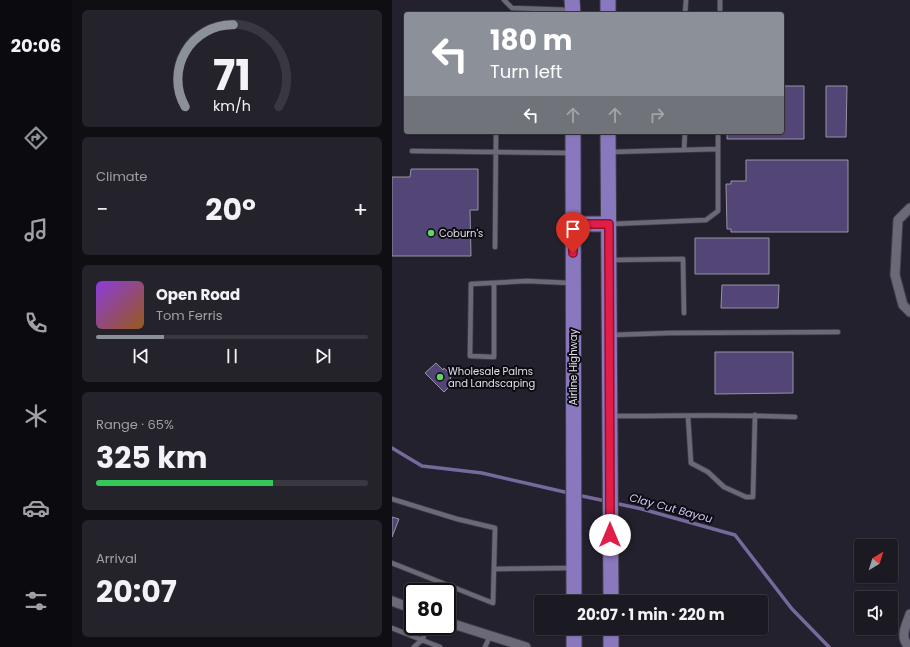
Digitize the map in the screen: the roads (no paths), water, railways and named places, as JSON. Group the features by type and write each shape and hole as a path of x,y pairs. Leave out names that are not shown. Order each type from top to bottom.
{"highway":[{"path":"608,0 608,12"},
{"name":"Airline Highway","path":"573,134 574,595"},
{"path":"608,134 611,595"},
{"path":"573,224 609,224"},
{"path":"574,635 574,647"},
{"path":"611,635 611,647"}],"street":[{"path":"910,208 898,220 895,275 903,306 910,312"},
{"path":"392,601 404,606"},
{"path":"909,647 904,638 904,634 910,614"},
{"path":"456,625 526,647"}],"lane":[{"path":"504,0 512,8 572,8"},
{"path":"686,0 686,12"},
{"path":"720,0 720,12"},
{"path":"496,134 496,247"},
{"path":"684,150 685,134"},
{"path":"609,224 706,220 718,211 718,134"},
{"path":"609,152 718,149"},
{"path":"412,151 573,152"},
{"path":"609,260 683,259 684,313"},
{"path":"494,283 494,357 470,356 471,284 527,281 573,283"},
{"path":"609,335 669,333 838,332"},
{"path":"610,416 755,415 795,417"},
{"path":"688,416 691,463 708,472 724,487 746,497 753,497 755,415"},
{"path":"392,499 457,519 495,528 493,603 456,590"},
{"path":"392,563 440,583"},
{"path":"494,569 574,568"},
{"path":"392,628 440,647"},
{"path":"414,647 422,640 424,635"},
{"path":"485,647 490,636"}],"waterway":[{"name":"Clay Cut Bayou","path":"392,448 422,466 482,473 569,493"},
{"name":"Clay Cut Bayou","path":"577,495 606,501"},
{"name":"Clay Cut Bayou","path":"614,503 642,509 735,535 792,609 829,647"}],"place":[{"name":"Coburn's","path":"431,233"},
{"name":"Wholesale Palms and Landscaping","path":"440,377"}]}
